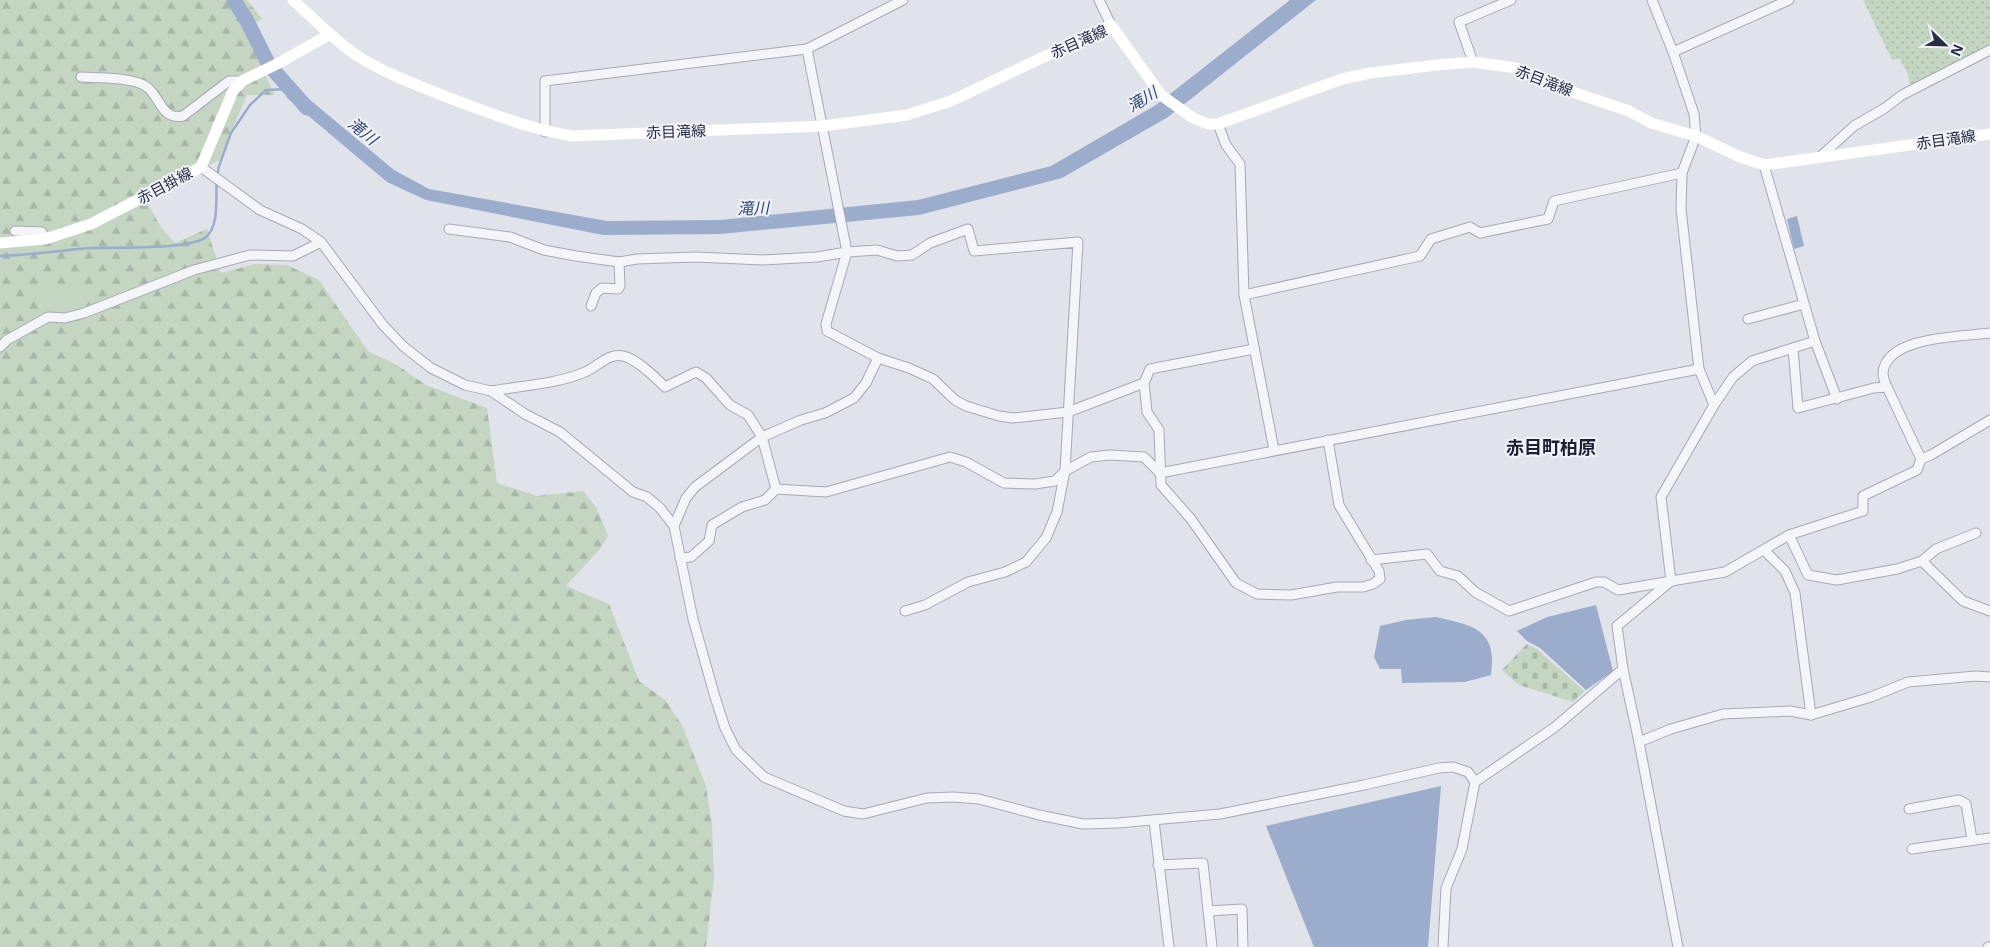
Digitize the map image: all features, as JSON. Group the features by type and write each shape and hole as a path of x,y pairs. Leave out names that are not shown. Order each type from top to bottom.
{"main road":[{"name":"赤目滝線","path":"293,0 330,34 357,55 400,79 513,122 545,132 572,136 823,126 907,115 951,101 1111,25 1161,94 1193,118 1208,124 1218,124 1342,80 1370,73 1473,62 1516,68 1543,82 1629,111 1651,123 1696,136 1738,156 1764,164 1868,152 1990,134"},
{"path":"242,81 279,63 330,34"},
{"name":"赤目掛線","path":"0,243 45,239 91,224 203,168 229,99 242,81"}],"street":[{"path":"545,132 545,81 807,49 904,0"},
{"path":"1099,0 1111,25"},
{"path":"1473,62 1459,22 1511,0"},
{"path":"1652,0 1673,52 1694,114 1696,136 1682,173 1681,209 1699,369 1714,405"},
{"path":"1673,52 1789,0"},
{"path":"807,49 846,252 826,324 827,331 878,358 933,378 954,400 966,406 999,416 1013,418 1068,412 1144,383"},
{"path":"1821,156 1854,126 1885,108 1902,95 1990,50"},
{"path":"81,76 135,82 145,85 169,116 175,118 183,116 229,81 242,81"},
{"path":"1218,124 1226,145 1240,164 1244,295 1274,450"},
{"path":"1764,164 1815,341 1837,399"},
{"path":"203,168 260,210 302,228 321,242 383,325 403,346 431,368 465,385 491,391 525,414 560,432 633,492 647,497 660,508 674,526 692,619 725,728 736,750 764,777 844,811 863,814 927,798 953,797 979,799 1039,815 1083,824 1154,821 1220,814 1439,768 1453,767 1468,772 1475,782"},
{"path":"1244,295 1420,256 1431,239 1470,227 1480,234 1548,219 1554,202 1682,173"},
{"path":"449,228 510,237 544,250 618,262 637,259 696,257 772,260 877,250 897,256 912,255 930,244 968,229 974,250 1078,242 1065,471 1057,512 1046,538 1026,562 1005,572 968,582 925,605 905,611"},
{"path":"16,231 42,232 45,239"},
{"path":"0,346 7,340 48,317 65,318 84,313 194,270 250,255 293,256 321,242"},
{"path":"591,306 596,293 602,288 618,289 620,286 618,262"},
{"path":"1748,319 1804,304"},
{"path":"1371,560 1427,554 1440,571 1458,576 1475,592 1509,611 1596,582 1604,582 1618,590 1725,572 1789,535 1863,511 1863,496 1917,470 1921,459 1886,387 1883,372 1889,360 1899,351 1926,340 1990,332"},
{"path":"1670,581 1661,497 1714,405 1733,377 1752,360 1815,341"},
{"path":"1254,348 1150,369 1144,383 1147,412 1158,430 1161,485 1191,519 1236,583 1257,594 1291,595 1336,587 1364,587 1380,579 1379,571 1339,504 1328,440"},
{"path":"1793,348 1798,408 1874,388 1886,387"},
{"path":"491,391 569,378 587,372 605,359 615,355 624,356 647,370 665,387 696,372 706,378 730,405 748,415 762,437 776,489"},
{"path":"674,526 686,498 695,487 762,437 801,420 825,413 854,398 866,383 878,358"},
{"path":"1160,473 1699,369"},
{"path":"1921,459 1990,420"},
{"path":"680,558 691,557 708,541 712,525 742,507 765,500 776,489 826,492 950,457 966,462 1004,483 1035,484 1055,481 1065,471 1091,457 1110,455 1144,456 1160,473"},
{"path":"1789,535 1808,575 1837,580 1897,569 1922,561 1936,548 1976,533"},
{"path":"1764,550 1785,571 1795,593 1811,716"},
{"path":"1922,561 1963,601 1990,611"},
{"path":"1670,581 1617,626 1623,670 1639,742 1678,947"},
{"path":"1443,947 1446,888 1462,849 1475,782 1555,726 1623,670"},
{"path":"1639,742 1671,729 1724,714 1790,711 1811,716 1870,697 1908,682 1976,676 1990,677"},
{"path":"1909,809 1959,800 1966,804 1972,840"},
{"path":"1154,821 1169,947"},
{"path":"1912,849 1990,838"},
{"path":"1158,865 1203,863 1212,947"},
{"path":"1208,911 1242,909 1243,947"}],"green space":[{"path":"0,0 247,0 262,19 244,30 275,95 247,95 219,160 146,200 160,226 175,243 207,229 221,273 255,264 287,265 319,280 368,351 397,365 426,385 487,408 497,483 537,496 583,491 596,507 608,536 599,550 566,586 609,604 639,681 665,700 682,725 706,786 712,824 714,878 706,947 0,947"},
{"path":"1863,0 1990,0 1990,47 1910,88 1908,74 1899,58 1892,60"},
{"path":"41,284 85,284 85,309 41,309"},
{"path":"1527,644 1537,649 1584,691 1573,702 1519,685 1502,670"}],"water":[{"path":"1290,0 1316,0 1168,117 1062,178 919,215 720,234 603,235 426,200 387,182 286,97 297,89 394,170 429,189 607,221 720,220 918,200 1051,166 1156,105"},
{"path":"1797,216 1804,246 1794,249 1787,219"},
{"path":"1596,605 1613,671 1586,690 1540,648 1527,641 1517,631 1547,617"},
{"path":"1436,617 1461,623 1480,632 1490,648 1492,660 1491,675 1465,682 1402,683 1401,669 1380,669 1374,657 1380,626 1406,620"},
{"path":"1441,786 1428,947 1314,947 1266,826"}],"waterway":[{"name":"滝川","path":"234,0 269,65 307,108"},
{"path":"217,176 231,133 250,105 266,90 289,89"},
{"path":"0,256 92,248 169,246 197,241 206,237 213,225 216,210 217,181"}],"district":[{"name":"赤目町柏原","path":"1551,448"}]}
